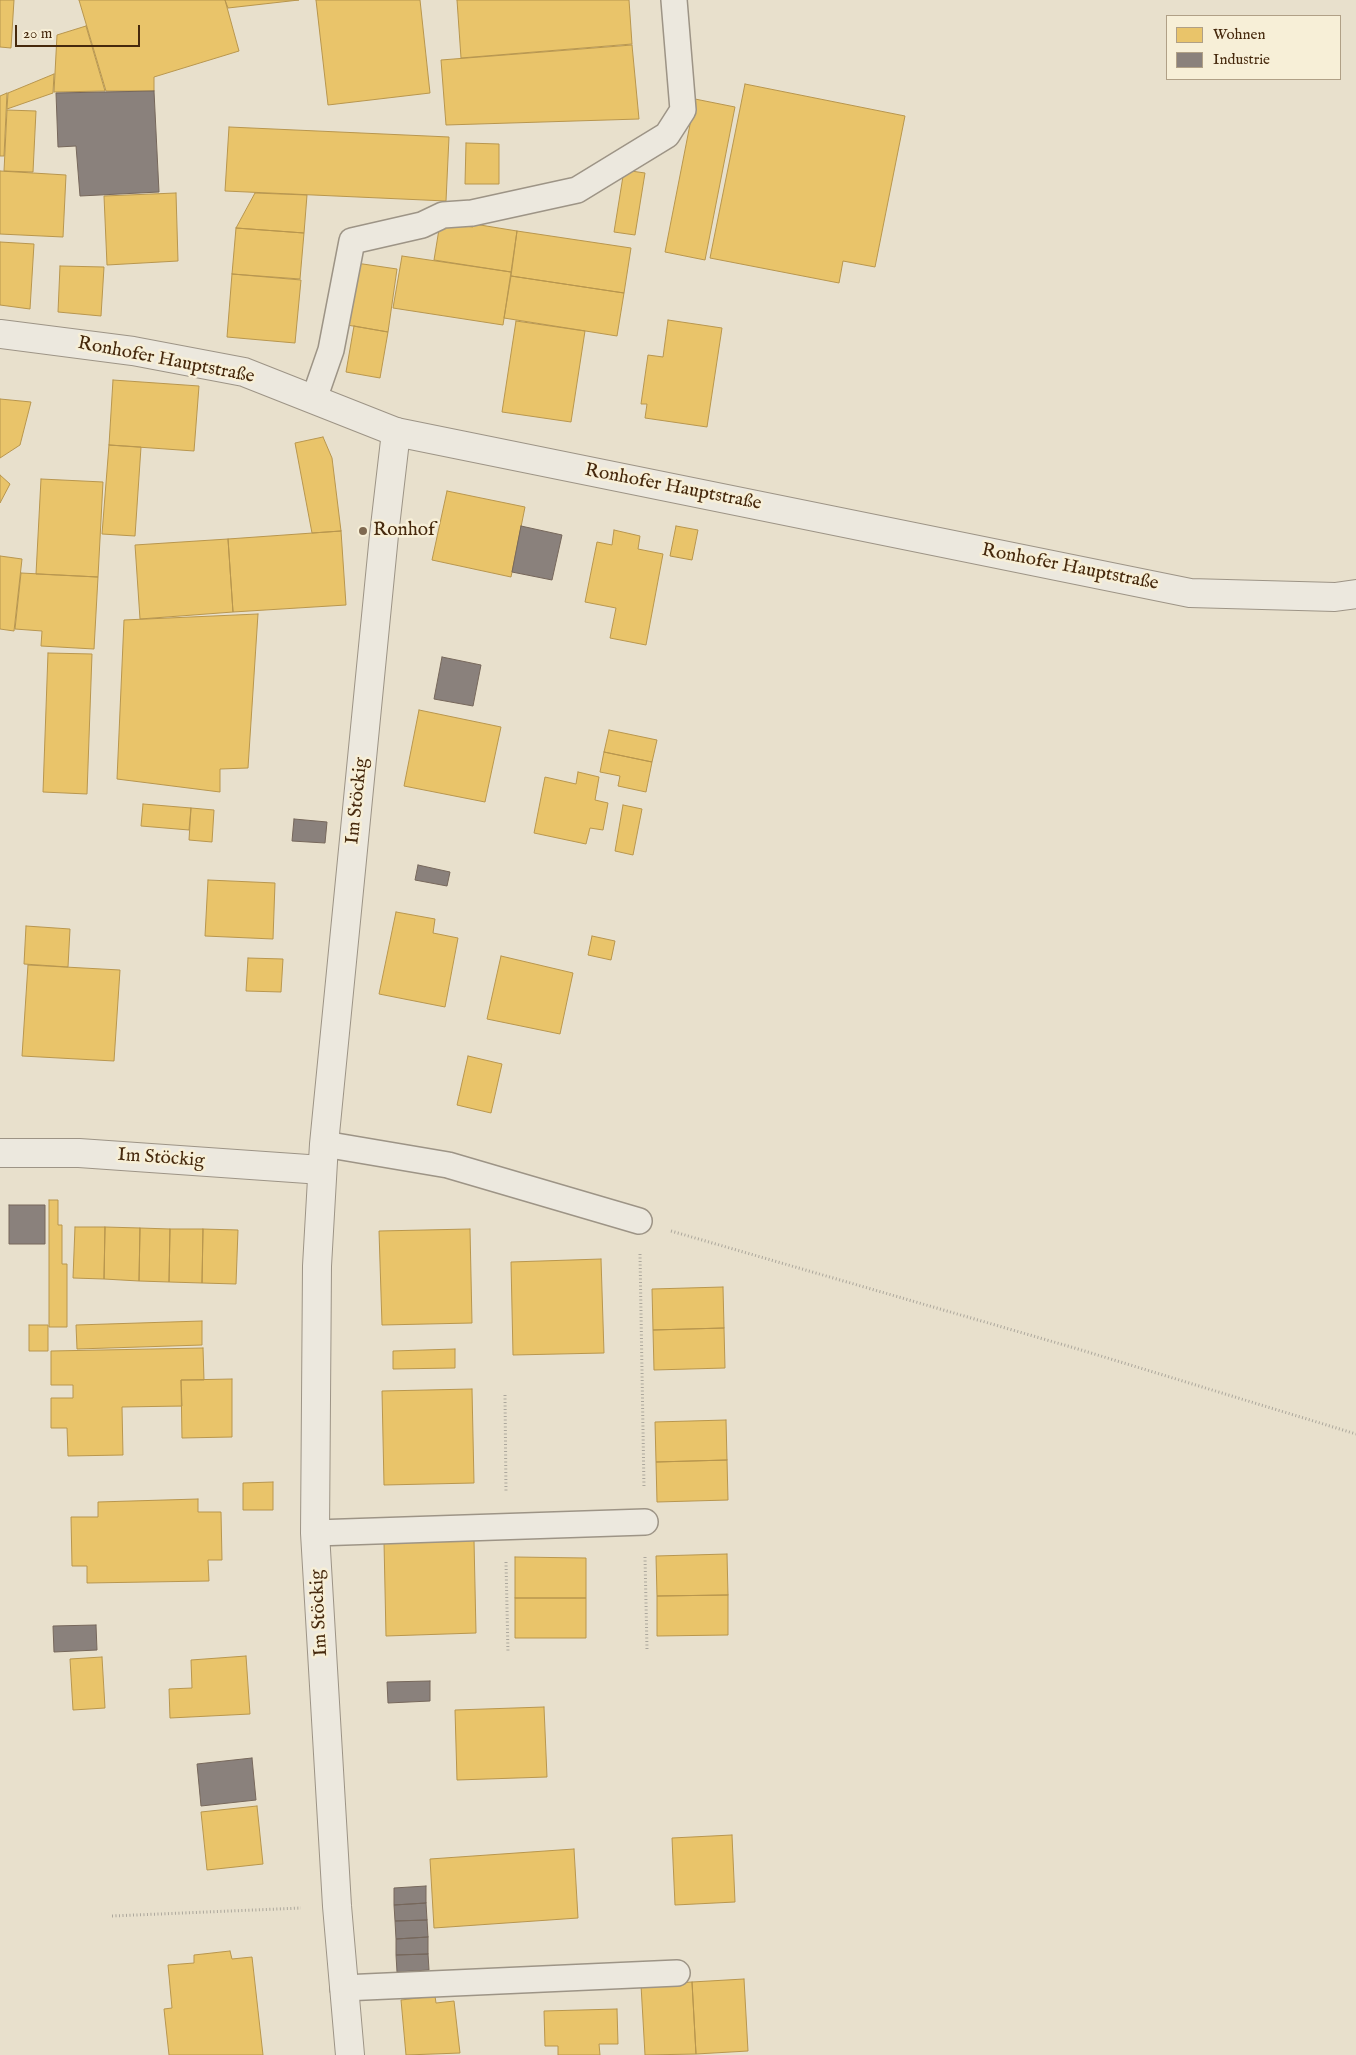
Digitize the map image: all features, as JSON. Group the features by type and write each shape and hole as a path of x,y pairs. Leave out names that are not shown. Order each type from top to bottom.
{"street":[{"name":"Ronhofer Hauptstraße","path":"0,334 133,351 244,372 396,432 1190,592 1335,597 1356,594"},
{"name":"Im Stöckig","path":"350,2055 337,1906 315,1533 317,1266 323,1157 384,535 396,432"},
{"name":"Im Stöckig","path":"0,1153 323,1157"}],"lane":[{"path":"314,400 331,350 352,241 422,225 443,215 472,213 577,190 667,135 683,110 674,0"},
{"path":"323,1157 448,1165 639,1221"},
{"path":"315,1533 645,1522"},
{"path":"343,1988 677,1973"}],"path":[{"path":"647,1649 639,1221 1078,1349 1356,1434"},
{"path":"505,1395 508,1653"},
{"path":"112,1916 337,1906"}],"building: Wohnen":[{"path":"0,0 14,0 11,48 0,47"},
{"path":"79,0 225,0 239,51 154,77 154,91 106,91"},
{"path":"225,0 299,0 228,8"},
{"path":"316,0 420,0 430,93 328,105"},
{"path":"457,0 629,0 632,44 461,58"},
{"path":"86,26 105,91 54,92 57,35"},
{"path":"632,45 639,119 446,125 441,60"},
{"path":"54,74 53,93 7,109 8,93"},
{"path":"745,84 905,116 875,267 843,261 839,283 710,258"},
{"path":"7,93 4,156 0,156 0,96"},
{"path":"695,99 735,107 705,260 665,252"},
{"path":"7,110 36,111 33,172 4,171"},
{"path":"229,127 449,137 446,201 225,191"},
{"path":"466,143 499,144 499,184 465,184"},
{"path":"624,170 645,173 635,235 614,232"},
{"path":"0,171 66,175 63,237 0,234"},
{"path":"176,193 178,261 107,265 104,196"},
{"path":"255,193 307,195 304,233 236,228"},
{"path":"440,223 473,227 474,224 517,231 511,272 434,260"},
{"path":"236,228 304,233 300,279 232,274"},
{"path":"517,231 631,248 624,293 511,276"},
{"path":"0,242 34,244 30,309 0,305"},
{"path":"402,256 511,272 503,325 393,308"},
{"path":"356,263 397,269 388,332 347,325"},
{"path":"60,266 104,267 101,316 58,312"},
{"path":"232,274 301,280 295,343 227,337"},
{"path":"511,276 624,293 617,336 504,318"},
{"path":"668,320 722,328 707,427 645,418 647,404 641,404 648,355 663,357"},
{"path":"516,321 585,331 571,422 502,412"},
{"path":"354,326 388,332 380,378 346,372"},
{"path":"113,380 199,386 194,451 109,445"},
{"path":"0,399 31,402 20,445 0,458"},
{"path":"323,437 332,458 341,531 312,533 295,443"},
{"path":"109,445 141,447 135,536 102,534"},
{"path":"0,475 10,484 0,503"},
{"path":"41,479 103,482 98,577 36,574"},
{"path":"447,491 525,507 511,577 432,560"},
{"path":"676,526 698,530 692,560 670,556"},
{"path":"614,530 640,536 638,549 663,554 646,645 610,638 616,608 585,602 597,542 612,545"},
{"path":"341,531 346,605 233,612 228,539"},
{"path":"228,539 233,612 140,619 135,545"},
{"path":"0,556 22,559 14,631 0,629"},
{"path":"21,573 98,577 94,649 41,646 42,631 15,629"},
{"path":"258,614 248,768 220,769 220,792 117,779 124,620"},
{"path":"48,653 92,654 87,794 43,792"},
{"path":"419,710 501,727 485,802 404,786"},
{"path":"609,730 657,740 652,762 604,752"},
{"path":"604,752 652,762 646,792 618,786 620,776 600,772"},
{"path":"578,772 599,777 595,800 608,803 603,830 590,828 586,844 534,833 545,777 576,784"},
{"path":"143,804 191,808 189,830 141,826"},
{"path":"623,805 642,809 633,855 615,851"},
{"path":"191,808 214,810 212,842 189,840"},
{"path":"208,880 275,883 273,939 205,936"},
{"path":"396,912 435,919 433,933 458,938 445,1007 379,994"},
{"path":"26,926 70,929 68,967 24,964"},
{"path":"592,936 615,941 611,960 588,955"},
{"path":"501,956 573,973 560,1034 487,1019"},
{"path":"248,958 283,959 281,992 246,991"},
{"path":"28,965 120,970 114,1061 22,1056"},
{"path":"468,1056 502,1064 491,1113 457,1105"},
{"path":"49,1200 58,1200 58,1225 62,1225 62,1264 67,1264 67,1327 49,1327"},
{"path":"75,1227 105,1227 104,1279 73,1278"},
{"path":"105,1227 140,1228 139,1281 104,1279"},
{"path":"140,1228 170,1229 169,1282 139,1281"},
{"path":"170,1229 203,1229 202,1283 169,1282"},
{"path":"203,1229 238,1230 236,1284 202,1283"},
{"path":"470,1229 472,1323 382,1325 379,1231"},
{"path":"601,1259 604,1353 513,1355 511,1262"},
{"path":"723,1287 724,1328 653,1330 652,1289"},
{"path":"202,1321 202,1345 77,1349 76,1325"},
{"path":"29,1325 48,1325 48,1351 29,1351"},
{"path":"724,1328 725,1368 654,1370 653,1330"},
{"path":"203,1348 204,1380 181,1380 182,1406 122,1407 123,1455 68,1456 67,1428 51,1428 51,1398 73,1398 73,1385 51,1385 51,1351"},
{"path":"455,1349 455,1368 393,1369 393,1351"},
{"path":"232,1379 232,1437 182,1438 181,1380"},
{"path":"472,1389 474,1483 384,1485 382,1391"},
{"path":"726,1420 727,1460 656,1462 655,1422"},
{"path":"727,1460 728,1500 657,1502 656,1462"},
{"path":"273,1482 273,1510 243,1510 243,1483"},
{"path":"198,1499 198,1512 221,1512 222,1560 208,1560 209,1581 87,1583 87,1566 72,1566 71,1517 98,1517 98,1502"},
{"path":"474,1540 476,1633 386,1636 384,1542"},
{"path":"727,1554 728,1595 657,1596 656,1556"},
{"path":"515,1557 586,1558 586,1598 515,1598"},
{"path":"728,1595 728,1635 657,1636 657,1596"},
{"path":"515,1598 586,1598 586,1638 515,1638"},
{"path":"246,1656 250,1714 170,1718 169,1689 192,1688 191,1660"},
{"path":"102,1657 105,1708 73,1710 70,1659"},
{"path":"544,1707 547,1777 457,1780 455,1710"},
{"path":"257,1806 263,1864 207,1870 201,1812"},
{"path":"732,1835 735,1902 675,1905 672,1838"},
{"path":"574,1849 578,1918 434,1928 430,1859"},
{"path":"230,1951 232,1959 252,1957 263,2055 169,2055 164,2009 172,2008 168,1965 194,1963 194,1955"},
{"path":"744,1979 748,2051 696,2054 692,1982"},
{"path":"692,1982 696,2054 645,2055 641,1985"},
{"path":"435,1996 436,2003 454,2001 460,2053 406,2055 401,2000"},
{"path":"617,2009 618,2044 599,2044 600,2055 558,2055 558,2046 545,2046 544,2011"}],"building: Industrie":[{"path":"154,91 159,192 80,196 76,146 58,147 56,93"},
{"path":"521,526 562,535 552,580 512,572"},
{"path":"442,657 481,665 473,706 434,699"},
{"path":"294,819 327,822 325,843 292,841"},
{"path":"418,865 450,872 447,886 415,880"},
{"path":"9,1205 45,1205 45,1244 9,1244"},
{"path":"96,1625 97,1650 54,1652 53,1626"},
{"path":"430,1681 430,1701 388,1703 387,1682"},
{"path":"252,1758 256,1800 201,1806 197,1764"},
{"path":"426,1886 426,1903 394,1905 394,1888"},
{"path":"426,1903 427,1920 395,1921 394,1905"},
{"path":"427,1920 428,1937 396,1939 395,1921"},
{"path":"428,1937 428,1954 396,1955 396,1939"},
{"path":"428,1954 429,1970 397,1972 396,1955"}],"place":[{"name":"Ronhof","path":"363,531"}]}
